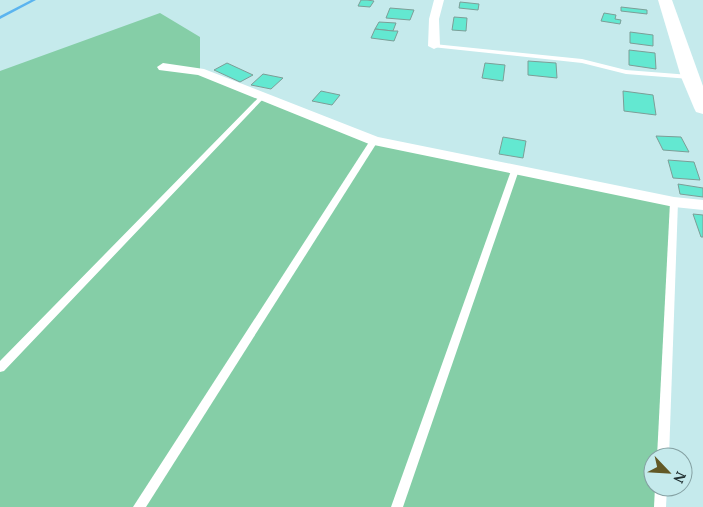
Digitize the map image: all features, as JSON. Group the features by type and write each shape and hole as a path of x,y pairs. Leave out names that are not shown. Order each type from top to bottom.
{"street":[{"path":"434,46 434,19 439,0"},
{"path":"665,0 690,77 703,108"},
{"path":"163,67 200,72 374,141 674,202 703,205"}],"lane":[{"path":"434,46 587,62 626,72 690,77"},
{"path":"0,368 263,96"},
{"path":"139,507 374,141"},
{"path":"397,507 515,170"},
{"path":"663,447 674,202"}],"green space":[{"path":"160,13 200,37 200,72 355,134 674,202 663,447 643,447 643,497 660,497 660,507 0,507 0,71"}],"building":[{"path":"361,0 374,1 370,7 358,6"},
{"path":"460,2 479,4 478,10 459,8"},
{"path":"621,7 647,10 647,14 621,11"},
{"path":"390,8 414,10 410,20 386,18"},
{"path":"604,13 616,15 615,19 621,20 620,24 601,21"},
{"path":"454,17 467,18 466,31 452,30"},
{"path":"379,22 396,23 393,31 375,29"},
{"path":"375,29 398,31 394,41 371,38"},
{"path":"630,32 653,35 653,46 630,43"},
{"path":"629,50 655,53 656,69 629,65"},
{"path":"528,61 556,63 557,78 528,75"},
{"path":"227,63 253,75 240,82 214,70"},
{"path":"485,63 505,65 503,81 482,78"},
{"path":"263,74 283,78 271,89 251,85"},
{"path":"321,91 340,95 332,105 312,101"},
{"path":"623,91 653,95 656,115 624,111"},
{"path":"656,136 681,137 689,152 663,150"},
{"path":"503,137 526,141 523,158 499,154"},
{"path":"668,160 694,162 700,180 673,178"},
{"path":"678,184 703,188 703,197 680,194"},
{"path":"693,214 703,215 703,237 701,237"}],"waterway":[{"path":"0,18 34,0"}]}
